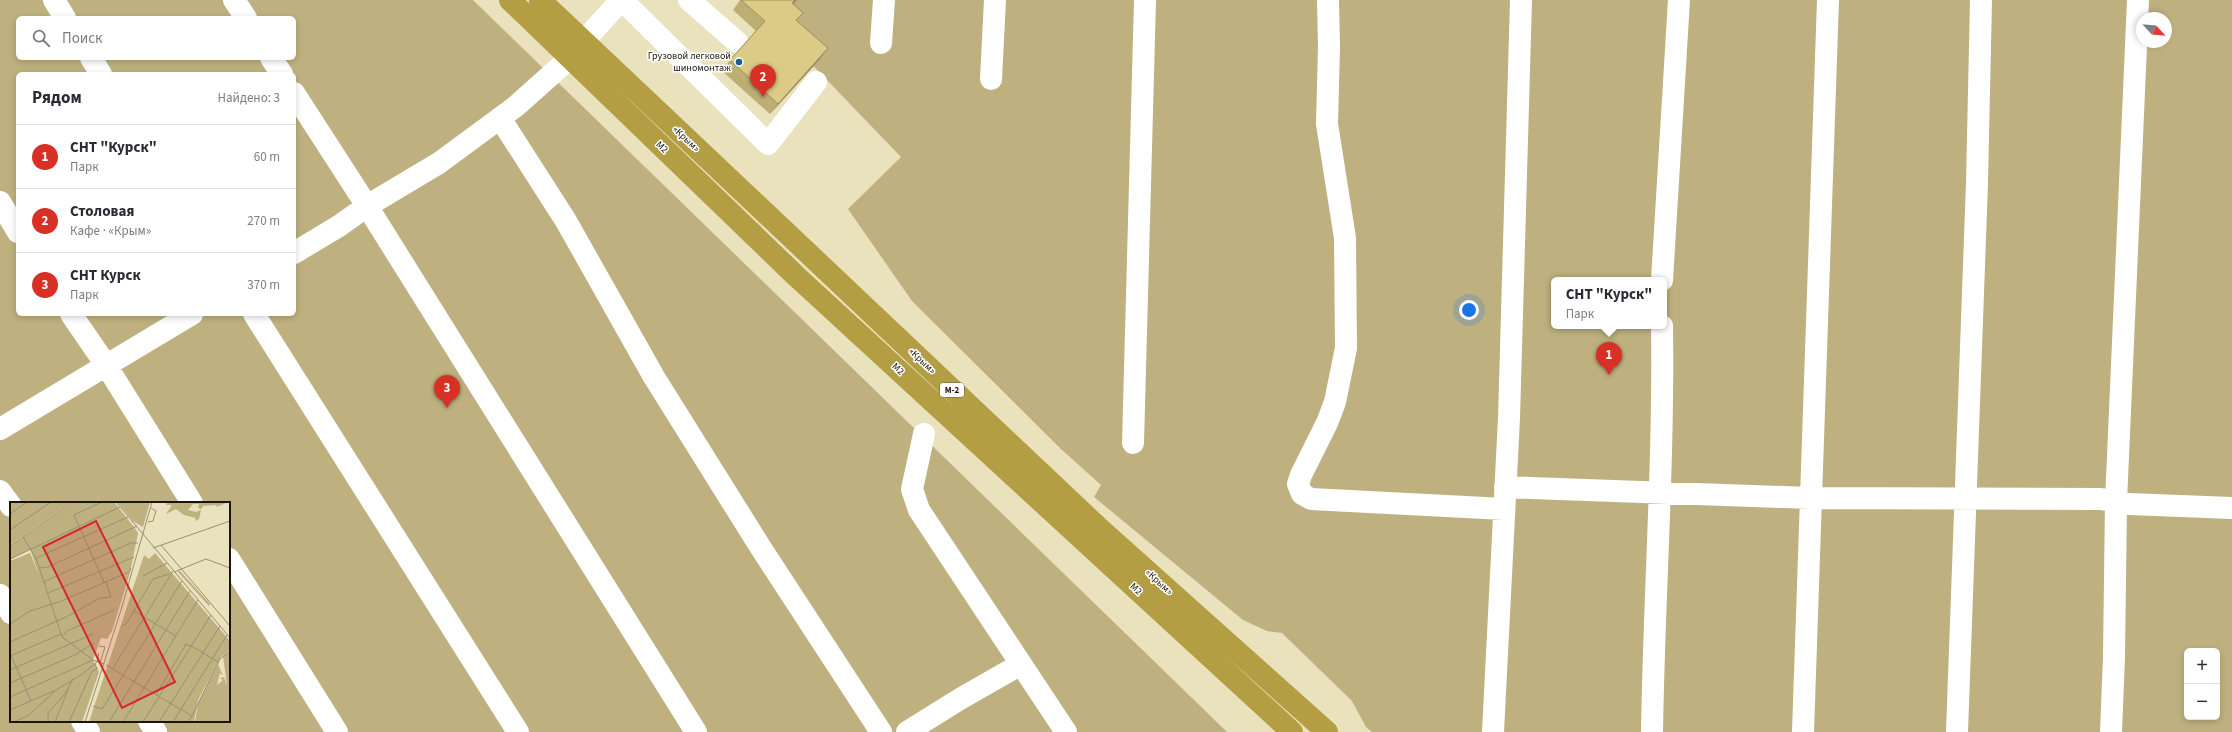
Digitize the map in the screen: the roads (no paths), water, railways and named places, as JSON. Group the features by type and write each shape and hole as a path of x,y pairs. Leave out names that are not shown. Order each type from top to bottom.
{"highway":[{"name":"М2","path":"510,0 576,50 796,276 1292,732"},
{"name":"«Крым»","path":"540,0 576,50 1100,529 1327,732"}],"street":[{"path":"54,0 64,16"},
{"path":"234,0 245,16"},
{"path":"296,252 339,226 367,206 439,163 515,107 576,50 621,0 768,144 816,82"},
{"path":"689,0 737,42"},
{"path":"881,43 884,0"},
{"path":"991,79 995,0"},
{"path":"1133,443 1145,0"},
{"path":"1328,0 1329,47 1327,124 1345,238 1346,348 1335,402 1327,423 1298,484 1302,494 1311,499 1504,509"},
{"path":"1493,732 1505,487 1521,0"},
{"path":"1662,277 1679,0"},
{"path":"1803,732 1828,0"},
{"path":"1957,732 1966,498 1981,0"},
{"path":"2111,732 2114,657 2116,502 2138,0"},
{"path":"92,60 100,72"},
{"path":"273,60 281,72"},
{"path":"296,96 367,206 696,732"},
{"path":"500,118 566,221 658,384 759,545 881,732"},
{"path":"0,202 16,229"},
{"path":"72,316 106,365 191,502"},
{"path":"0,429 189,316"},
{"path":"255,316 518,732"},
{"path":"1652,732 1653,624 1663,378 1662,329"},
{"path":"924,434 912,489 919,510 1066,732"},
{"path":"1505,487 1811,498 2101,499 2116,502 2232,508"},
{"path":"0,491 10,505"},
{"path":"230,562 336,732"},
{"path":"0,595 10,611"},
{"path":"907,732 1020,664"},
{"path":"83,722 89,732"},
{"path":"150,722 156,732"}],"place":[{"name":"Грузовой легковой шиномонтаж","path":"739,62"},
{"name":"Столовая","path":"763,97"},
{"name":"СНТ \"Курск\"","path":"1609,375"},
{"name":"СНТ Курск","path":"447,408"}]}
